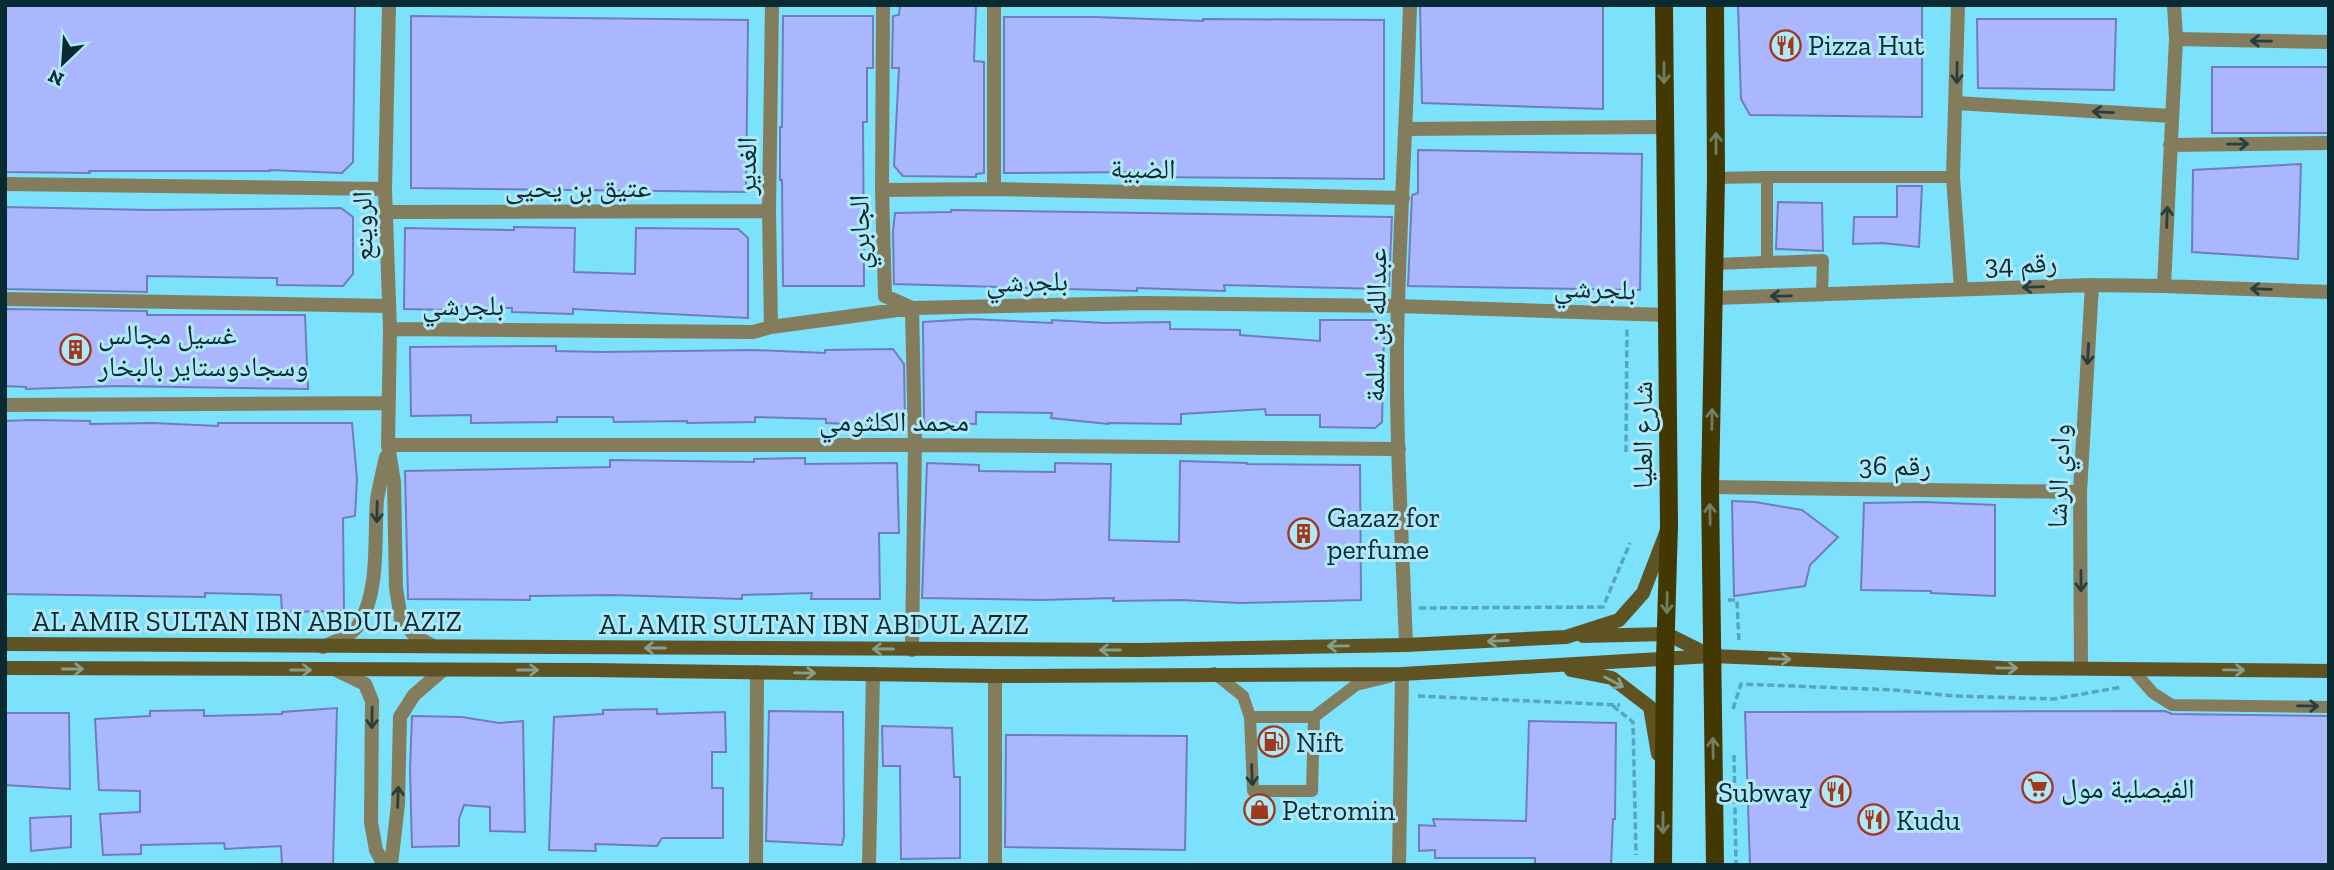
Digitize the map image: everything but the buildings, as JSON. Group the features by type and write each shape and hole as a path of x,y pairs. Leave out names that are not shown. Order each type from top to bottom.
{"main road":[{"name":"شارع العليا","path":"1663,865 1669,525 1664,5"},
{"path":"1715,5 1716,178 1710,487 1715,865"}],"street":[{"name":"الرويتع","path":"388,445 390,329 386,189 389,5"},
{"name":"الغدير","path":"771,327 769,211 772,5"},
{"name":"الجابري","path":"883,5 882,190 885,296 912,308"},
{"path":"994,5 994,189"},
{"name":"عبدالله بن سلمة","path":"1406,645 1399,449 1398,306 1410,5"},
{"path":"1958,5 1953,177 1961,289"},
{"path":"2164,286 2176,39 2174,5"},
{"path":"2176,39 2329,42"},
{"path":"1956,103 2171,116"},
{"path":"1406,129 1664,127"},
{"path":"2170,145 2329,143"},
{"path":"5,184 386,189"},
{"name":"الضبية","path":"882,190 994,189 1403,198"},
{"name":"عتيق بن يحيى","path":"386,212 769,211"},
{"name":"رقم 34","path":"1714,298 2092,285 2329,292"},
{"name":"وادي الرشا","path":"2081,668 2080,492 2092,285"},
{"name":"بلجرشي","path":"5,299 388,306"},
{"name":"بلجرشي","path":"390,329 753,332 771,327 912,308 1142,303 1398,306 1667,315"},
{"path":"912,308 915,445 912,650"},
{"path":"5,405 388,403"},
{"path":"388,445 394,482 396,588 401,619 415,636 433,646"},
{"path":"322,647 344,637 359,625 367,606 374,567 377,498 388,445"},
{"name":"محمد الكلثومي","path":"388,445 1399,449"},
{"name":"رقم 36","path":"1710,487 2080,492"},
{"name":"AL AMIR SULTAN IBN ABDUL AZIZ","path":"5,645 1139,650 1406,645 1566,637 1619,620 1643,593 1669,525"},
{"path":"1566,637 1667,634 1712,656"},
{"name":"AL AMIR SULTAN IBN ABDUL AZIZ","path":"5,668 995,676 1402,674 1712,656 2002,668 2329,671"},
{"name":"AL AMIR SULTAN IBN ABDUL AZIZ","path":"1549,666 1612,678 1650,707 1664,782"},
{"path":"336,670 365,684 372,701 371,822 376,850 384,865"},
{"path":"391,865 398,804 400,718 414,695 443,670"},
{"path":"756,865 757,672"},
{"path":"869,865 873,674"},
{"path":"1399,865 1402,674"},
{"path":"995,676 995,865"}],"lane":[{"path":"1767,177 1767,260"},
{"path":"1716,178 1953,177"},
{"path":"1714,264 1823,260 1822,295"},
{"path":"2132,669 2153,693 2172,705 2329,707"},
{"path":"1214,673 1242,696 1250,717 1253,791 1312,791 1314,717"},
{"path":"1250,717 1314,717 1356,685 1402,674"}],"path":[{"path":"1626,452 1627,313"},
{"path":"1405,608 1603,607 1629,543"},
{"path":"1737,600 1739,642"},
{"path":"1734,720 1733,707 1741,684 2054,699 2144,684"},
{"path":"1402,696 1612,705 1633,722 1636,855"},
{"path":"1734,747 1736,865"}],"place":[{"name":"Pizza Hut","path":"1785,45"},
{"name":"غسيل مجالس وسجادوستاير بالبخار","path":"75,350"},
{"name":"Gazaz for perfume","path":"1304,533"},
{"name":"Nift","path":"1273,742"},
{"name":"الفيصلية مول","path":"2038,788"},
{"name":"Subway","path":"1835,792"},
{"name":"Petromin","path":"1259,810"},
{"name":"Kudu","path":"1873,820"}]}
